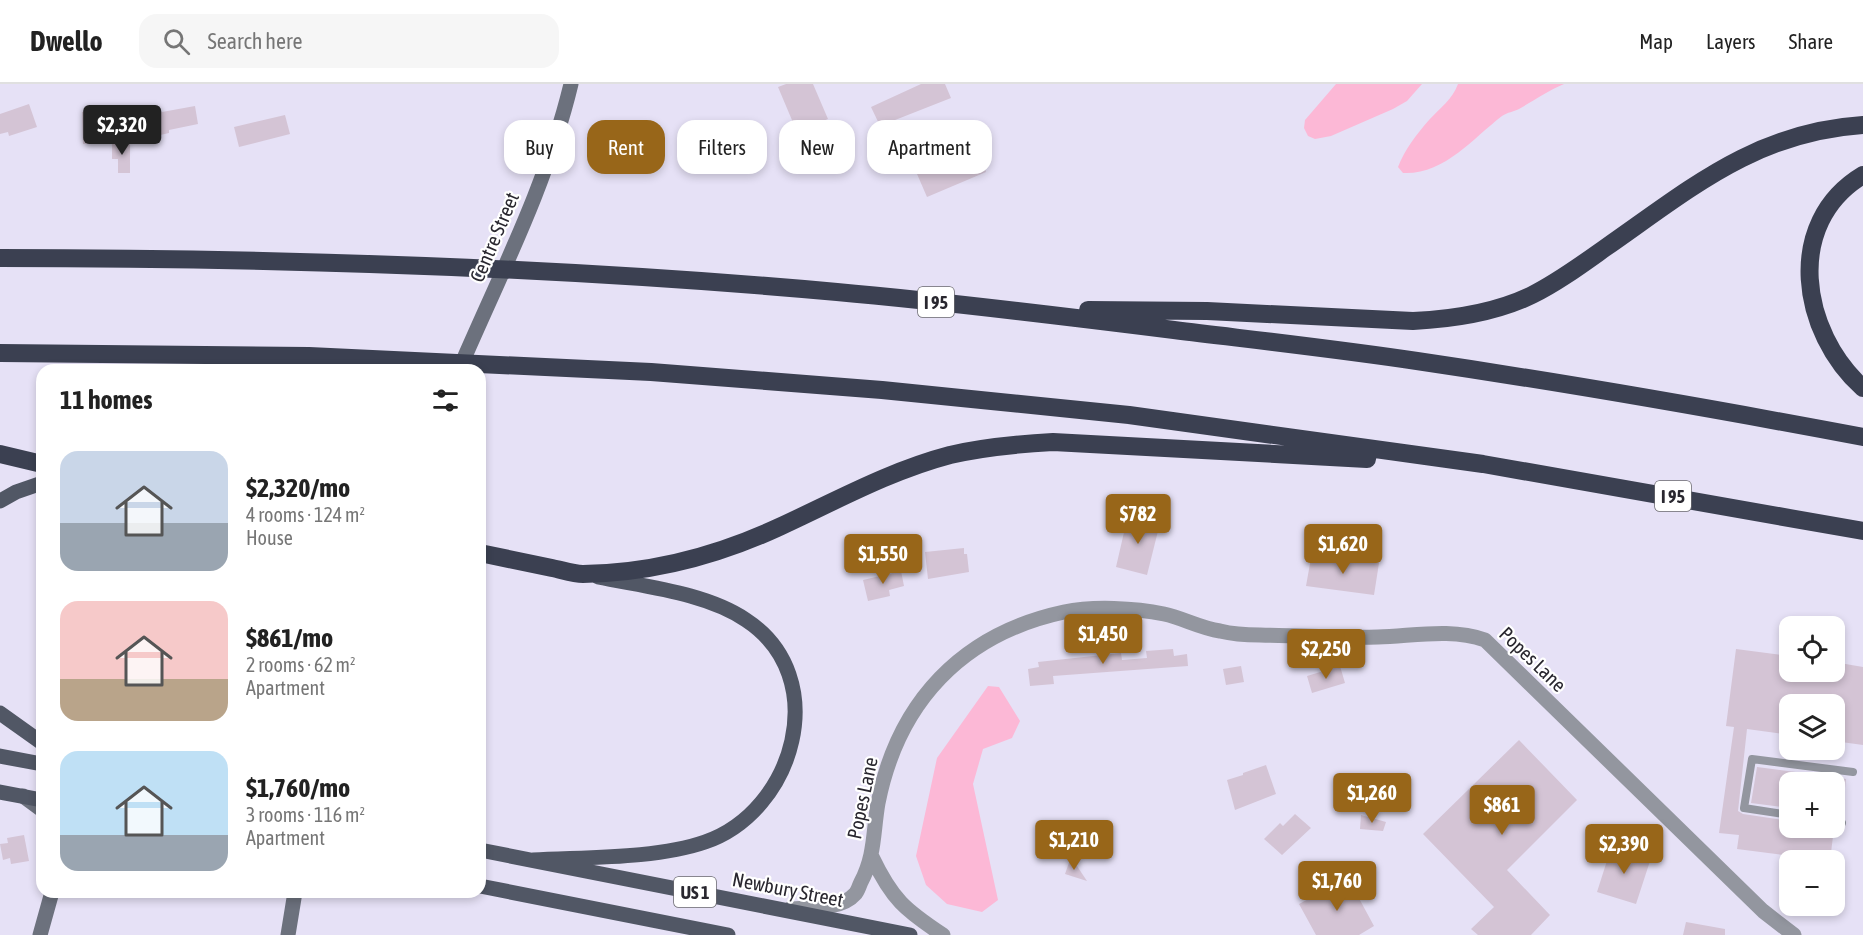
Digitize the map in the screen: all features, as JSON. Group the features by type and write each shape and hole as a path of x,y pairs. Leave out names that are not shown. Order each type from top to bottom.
{"highway":[{"path":"1020,311 1175,310 1413,321 1445,320 1476,314 1530,296 1558,281 1696,184 1752,152 1814,131 1863,124"},
{"path":"1863,175 1838,196 1817,231 1812,247 1809,284 1812,303 1826,340 1848,373 1863,388"},
{"name":"I 95","path":"0,258 174,259 485,269 835,292 1020,311 1412,360 1863,437"},
{"name":"I 95","path":"0,353 309,356 480,364"},
{"name":"I 95","path":"486,364 651,372 882,390 1129,415 1544,473 1863,531"},
{"path":"486,554 581,574 653,567 691,560 732,547 776,529 848,494 911,468 948,456 1014,444 1053,442 1483,464"},
{"path":"0,454 36,463"}],"main road":[{"name":"Centre Street","path":"462,364 535,194 560,124 570,84"},
{"path":"0,501 36,485"},
{"path":"533,860 640,854 678,849 706,842 729,830 748,816 766,796 779,780 792,746 795,710 788,671 778,650 748,621 729,609 703,600 581,574"},
{"path":"0,713 36,739"},
{"path":"0,756 36,763"},
{"path":"0,792 36,799"},
{"path":"23,796 36,806"},
{"name":"Newbury Street","path":"486,851 910,935"},
{"name":"US 1","path":"486,887 728,935"},
{"path":"40,935 50,898"},
{"path":"288,932 294,898"},
{"path":"656,921 685,935"}],"street":[{"name":"Popes Lane","path":"784,910 825,907 855,895 872,857 884,778 903,729 930,688 946,671 969,652 997,635 1065,612 1135,610 1165,614 1221,632 1258,635 1378,637 1464,633 1485,640 1763,911 1794,935"},
{"name":"Popes Lane","path":"872,857 898,902 943,935"}],"lane":[{"path":"1779,813 1744,808 1752,759 1853,772"}],"shaded area":[{"path":"1336,84 1422,84 1407,101 1393,109 1331,136 1315,139 1308,136 1304,128 1305,120"},
{"path":"1458,84 1564,84 1502,116 1457,154 1444,162 1418,172 1403,173 1398,167 1407,148 1449,99"},
{"path":"988,686 999,687 1020,721 1012,738 983,749 973,784 998,900 982,912 947,904 926,885 916,856 937,758"}],"building":[{"path":"786,84 813,84 828,119 792,120 778,87"},
{"path":"921,84 945,84 951,98 895,120 877,120 871,107"},
{"path":"29,104 37,127 9,136 8,132 0,134 0,114"},
{"path":"195,106 198,124 169,130 169,133 156,136 151,114"},
{"path":"109,111 110,143 83,144 82,112"},
{"path":"285,115 290,134 239,147 234,127"},
{"path":"130,141 130,173 118,173 118,159 112,159 112,142"},
{"path":"917,174 981,174 927,197"},
{"path":"1128,515 1160,523 1147,575 1116,567"},
{"path":"964,548 969,572 928,579 925,552"},
{"path":"1326,556 1379,563 1374,595 1306,586 1311,558 1326,560"},
{"path":"901,571 904,586 889,590 890,596 868,601 863,580"},
{"path":"1173,649 1174,656 1187,654 1188,666 1053,676 1054,684 1030,686 1028,669 1039,667 1038,662 1121,653 1122,660 1147,658 1146,651"},
{"path":"1736,649 1779,655 1779,682 1845,682 1845,664 1863,667 1863,745 1845,743 1845,694 1779,694 1779,733 1747,729 1738,811 1743,814 1779,819 1779,838 1833,838 1831,850 1779,850 1779,854 1737,849 1739,835 1719,833 1734,727 1726,726"},
{"path":"1241,666 1244,682 1226,685 1223,669"},
{"path":"1340,666 1345,683 1312,693 1307,676"},
{"path":"1519,740 1577,800 1507,870 1550,915 1531,935 1478,935 1471,929 1494,907 1423,834"},
{"path":"1266,765 1276,794 1235,810 1227,780"},
{"path":"1757,767 1796,772 1779,772 1779,807 1751,803"},
{"path":"1295,814 1311,828 1282,855 1264,839 1280,823 1283,826"},
{"path":"1361,815 1386,822 1383,831 1360,829"},
{"path":"24,835 29,861 11,864 10,858 3,860 0,844 8,843 7,838"},
{"path":"1612,845 1651,858 1636,904 1597,892"},
{"path":"1071,857 1087,881 1065,874"},
{"path":"1348,878 1374,926 1359,935 1316,935 1299,904"},
{"path":"1686,922 1725,929 1725,935 1683,935"}]}
